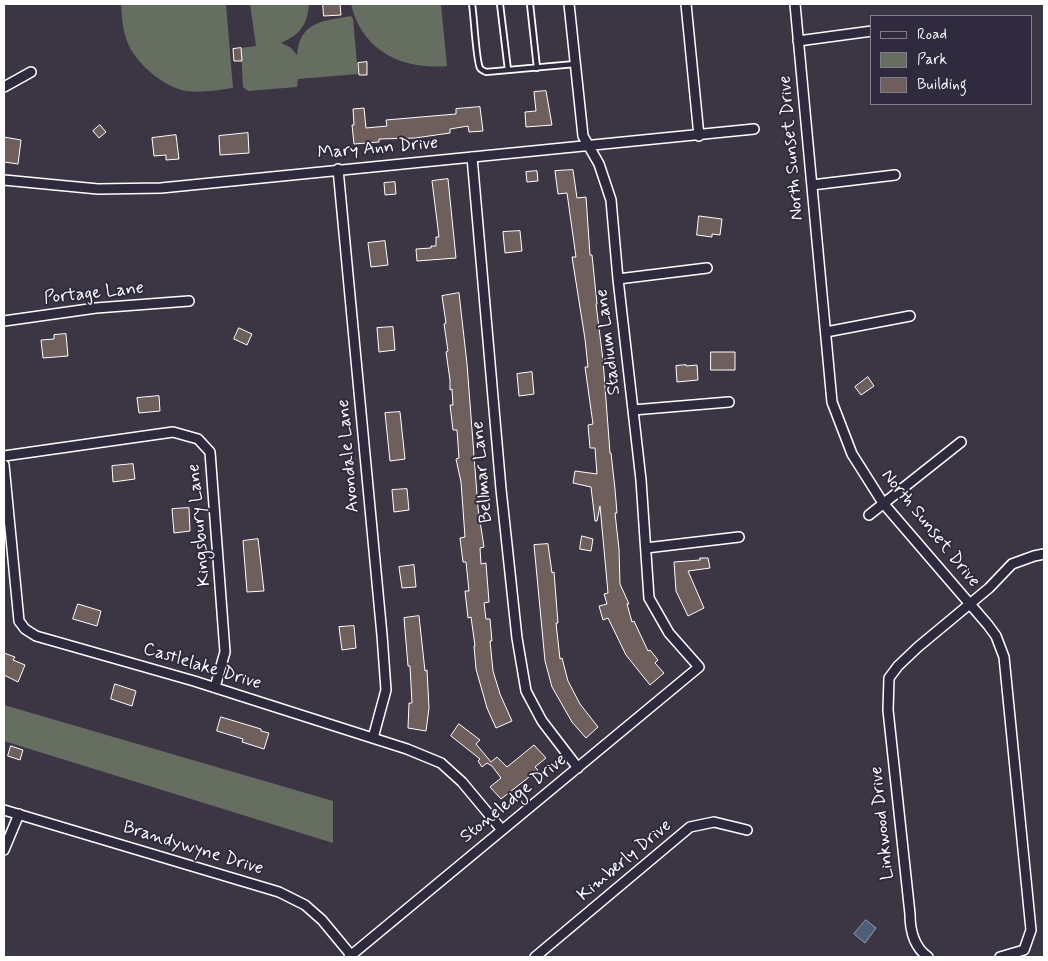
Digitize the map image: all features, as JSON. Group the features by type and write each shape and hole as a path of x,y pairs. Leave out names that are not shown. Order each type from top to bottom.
{"street":[{"name":"Stadium Lane","path":"569,4 583,136 599,164 611,200 618,279 642,480 650,598 669,633 700,667"},
{"path":"686,4 699,136"},
{"name":"North Sunset Drive","path":"795,4 832,402 852,454 883,503 996,636 1004,658 1031,930 1024,950 1000,957"},
{"path":"798,40 870,31"},
{"path":"4,87 31,72"},
{"name":"Mary Ann Drive","path":"4,180 98,189 160,188 338,169 699,136 754,129"},
{"name":"Bellmar Lane","path":"472,157 501,489 518,647 526,691 542,721 578,768"},
{"name":"Avondale Lane","path":"338,169 386,690 373,738"},
{"path":"812,185 895,175"},
{"path":"618,279 707,268"},
{"name":"Portage Lane","path":"4,321 96,308 189,301"},
{"path":"826,332 910,316"},
{"path":"633,410 729,402"},
{"name":"Kingsbury Lane","path":"4,456 173,432 198,439 210,452 226,652 214,687"},
{"path":"869,515 961,442"},
{"name":"Castlelake Drive","path":"4,465 6,509 19,621 26,629 36,636 214,687 408,749 441,763 462,782 502,830"},
{"path":"646,548 739,537"},
{"path":"970,604 1012,564 1044,554"},
{"name":"Linkwood Drive","path":"928,957 919,951 910,929 888,710 889,678 898,666 918,647 970,604"},
{"name":"Stoneledge Drive","path":"350,956 700,667"},
{"name":"Brandywyne Drive","path":"4,810 279,892 305,905 322,920 350,956"},
{"path":"4,850 19,814"},
{"name":"Kimberly Drive","path":"541,956 690,827 714,822 747,830"}],"lane":[{"path":"472,4 480,68 486,72 575,64"},
{"path":"500,4 508,70"},
{"path":"530,4 537,68"}],"green space":[{"path":"121,4 226,4 233,88 192,92 178,89 159,79 142,64 129,47 122,21"},
{"path":"250,4 309,4 307,18 302,28 294,36 281,43 290,47 297,55 299,44 308,29 331,19 351,16 353,19 358,74 298,79 297,87 248,91 243,87 241,48 256,46"},
{"path":"351,4 441,4 447,66 415,65 400,61 386,54 364,34 356,20"},
{"path":"4,705 333,801 333,843 4,741"}],"water":[{"path":"866,920 876,928 865,943 854,934"}],"building":[{"path":"323,4 340,4 341,15 324,16"},
{"path":"241,48 242,61 234,61 233,49"},
{"path":"367,62 367,75 359,75 358,63"},
{"path":"546,91 552,125 526,127 525,112 536,111 534,92"},
{"path":"480,107 483,131 469,132 468,126 450,129 450,133 415,138 379,139 379,142 354,144 353,109 364,108 366,128 387,126 386,120 456,114 456,109"},
{"path":"100,125 106,132 99,138 93,131"},
{"path":"248,133 249,153 220,155 219,136"},
{"path":"176,135 179,159 166,160 166,155 154,156 152,138"},
{"path":"4,137 21,140 18,164 4,162"},
{"path":"573,170 577,198 586,197 590,255 592,255 615,489 620,584 629,604 627,604 632,622 634,621 648,651 650,650 658,660 655,663 664,673 650,685 626,655 608,618 603,620 599,606 607,604 604,594 608,593 600,506 597,521 595,521 591,487 573,483 575,471 597,474 595,448 590,448 588,425 593,424 585,367 588,367 585,339 572,257 576,257 567,193 558,194 555,171"},
{"path":"537,171 538,181 527,182 526,172"},
{"path":"448,179 456,258 417,261 416,249 436,246 436,237 439,237 432,181"},
{"path":"395,182 396,194 385,195 384,183"},
{"path":"699,216 722,219 720,235 712,234 712,237 697,235"},
{"path":"520,231 522,251 505,253 503,232"},
{"path":"385,241 388,265 371,267 368,243"},
{"path":"459,293 467,364 478,508 484,547 480,548 481,564 486,563 489,602 484,603 486,619 490,619 493,671 500,694 512,721 496,728 487,708 476,669 471,617 468,618 465,591 469,591 466,562 463,562 460,538 465,537 461,482 456,459 459,458 457,430 453,430 450,405 453,405 452,389 450,390 446,352 448,351 444,324 446,323 442,296"},
{"path":"393,327 395,350 379,352 377,328"},
{"path":"239,328 252,334 247,345 234,339"},
{"path":"66,334 68,356 43,358 41,340 54,339 54,335"},
{"path":"711,352 735,352 735,370 711,370"},
{"path":"697,365 698,380 677,382 676,366"},
{"path":"532,372 534,394 519,396 517,374"},
{"path":"868,377 874,386 861,395 855,387"},
{"path":"159,396 160,411 139,413 137,398"},
{"path":"400,412 405,459 390,461 385,413"},
{"path":"133,464 135,479 113,482 112,466"},
{"path":"407,489 409,510 394,512 392,490"},
{"path":"189,508 190,531 174,533 172,509"},
{"path":"582,536 593,539 591,551 580,549"},
{"path":"258,539 264,591 247,592 243,541"},
{"path":"548,544 552,573 554,572 558,623 556,623 560,659 562,658 568,681 580,704 598,727 586,738 572,722 552,687 545,661 534,545"},
{"path":"700,558 708,558 710,568 688,571 704,608 688,616 676,591 674,562 700,560"},
{"path":"414,565 416,587 402,588 399,567"},
{"path":"78,604 101,611 97,626 73,619"},
{"path":"419,616 425,671 427,670 429,708 426,731 408,728 409,703 412,703 404,618"},
{"path":"354,626 356,648 342,650 339,627"},
{"path":"4,653 15,657 13,660 25,665 18,682 4,675"},
{"path":"115,684 136,691 132,706 111,699"},
{"path":"221,717 269,733 264,749 242,742 243,739 217,731"},
{"path":"459,724 480,740 476,744 491,762 497,757 507,767 534,745 546,758 535,767 538,770 501,799 490,787 501,778 492,766 487,763 482,767 478,761 480,759 451,736"},
{"path":"11,746 23,750 20,760 8,756"}]}
